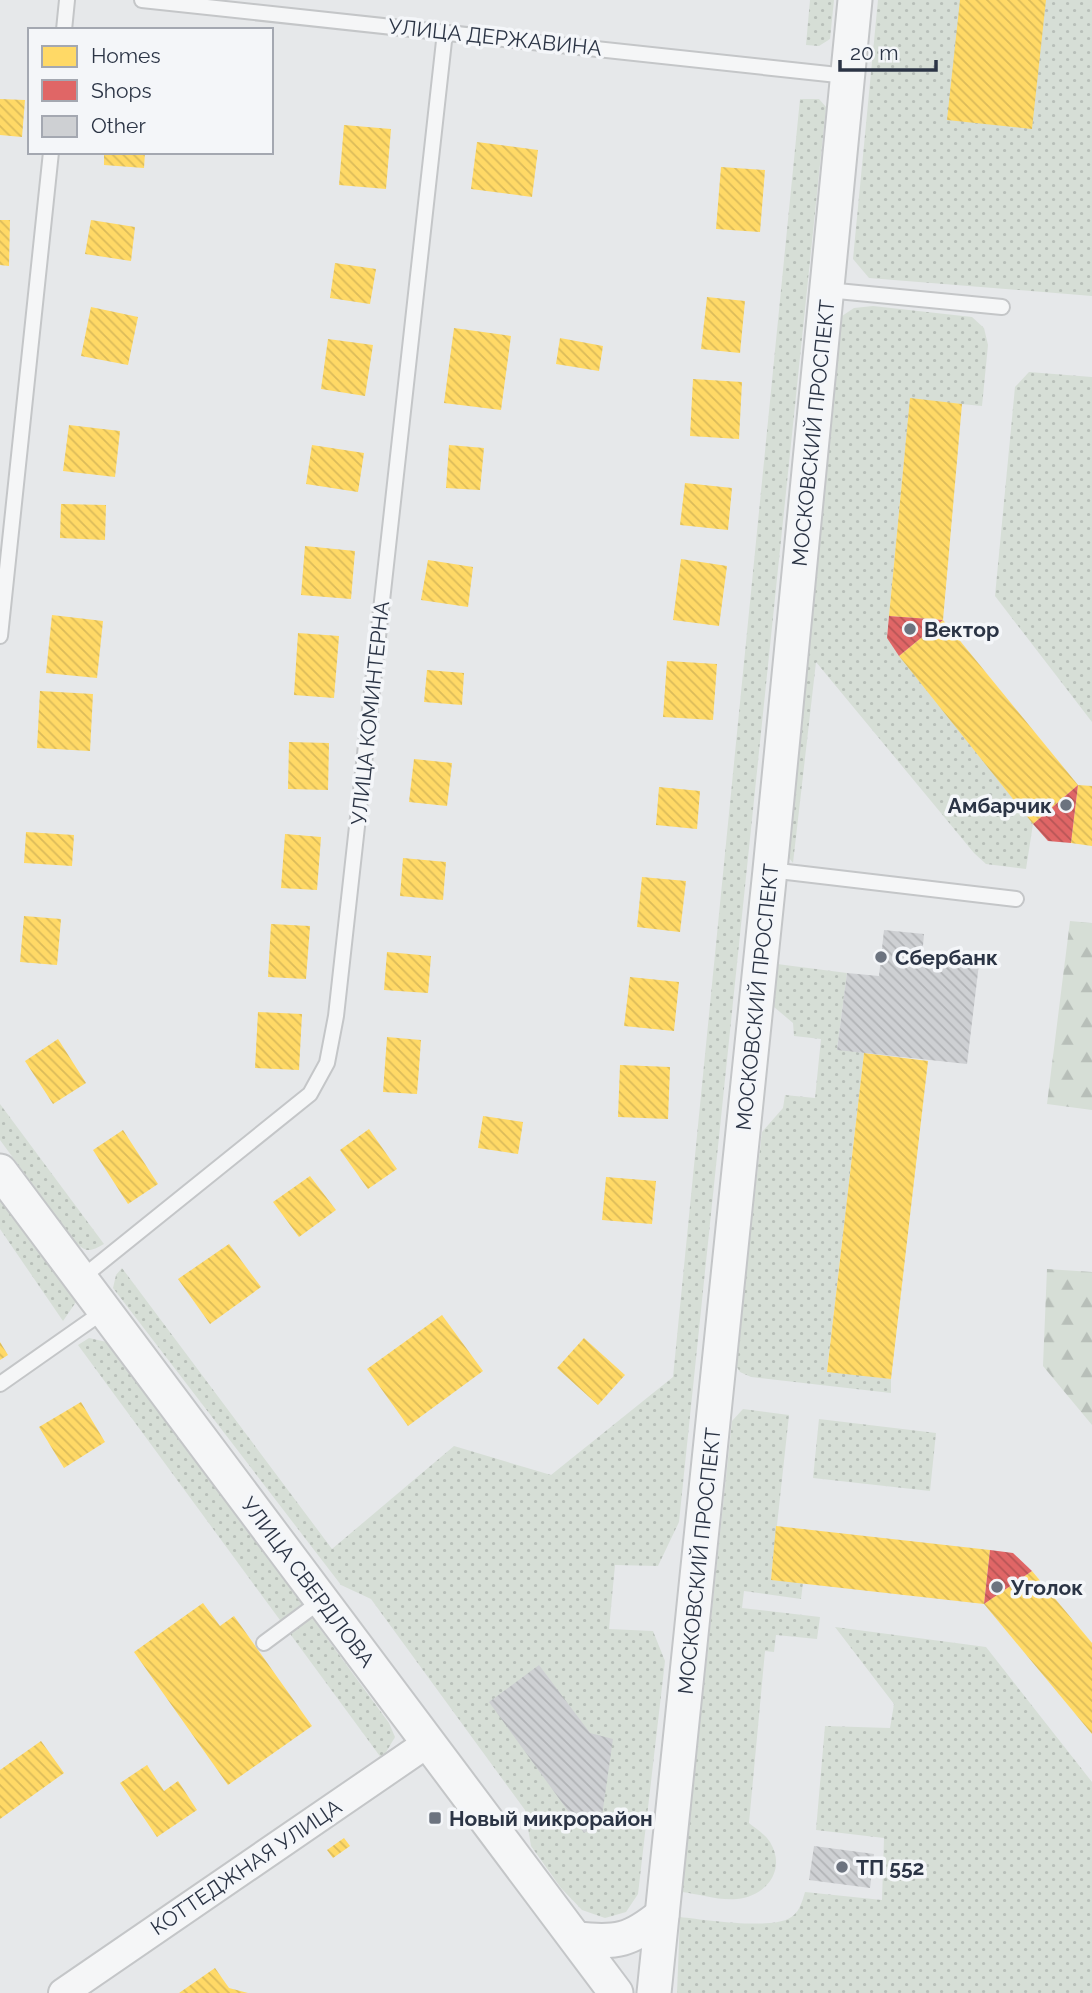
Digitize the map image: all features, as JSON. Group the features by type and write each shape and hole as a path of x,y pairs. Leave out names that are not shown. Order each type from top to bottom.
{"street":[{"name":"МОСКОВСКИЙ ПРОСПЕКТ","path":"654,1993 770,870 855,0"},
{"name":"УЛИЦА СВЕРДЛОВА","path":"0,1171 79,1280 616,1993"},
{"name":"КОТТЕДЖНАЯ УЛИЦА","path":"63,1993 429,1742"},
{"path":"577,1939 607,1942 626,1940 662,1915"}],"lane":[{"path":"64,28 67,0"},
{"name":"УЛИЦА ДЕРЖАВИНА","path":"142,0 847,76"},
{"name":"УЛИЦА КОМИНТЕРНА","path":"79,1280 310,1094 327,1063 336,1016 445,32"},
{"path":"0,636 51,154"},
{"path":"827,290 1002,307"},
{"path":"770,870 1016,899"},
{"path":"0,1384 104,1311"},
{"path":"264,1643 322,1600"}],"green space":[{"path":"810,0 834,0 830,39 819,46 806,45"},
{"path":"878,0 1092,0 1092,296 869,278 853,259"},
{"path":"800,99 819,99 826,107 679,1522 658,1566 615,1565 609,1629 653,1631 665,1661 638,1894 626,1912 605,1918 582,1910 561,1888 531,1846 525,1810 371,1599 341,1585 113,1288 116,1275 122,1268 332,1549 454,1446 551,1475 673,1377"},
{"path":"873,306 972,317 984,328 988,345 982,406 910,399 887,637 1033,824 1026,869 986,864 974,853 816,662 793,863 785,853 842,316 854,308"},
{"path":"1029,372 1092,377 1092,722 995,596 1015,387"},
{"path":"1070,921 1092,923 1092,1110 1047,1104"},
{"path":"777,964 847,973 837,1049 864,1053 827,1371 891,1379 891,1393 751,1377 740,1372 735,1364 762,1132 783,1108 785,1095 815,1098 821,1039 794,1036 793,1023 774,1007"},
{"path":"0,1104 104,1244 88,1250 74,1241 0,1140"},
{"path":"0,1187 72,1289 76,1302 63,1321 0,1229"},
{"path":"1047,1269 1092,1272 1092,1425 1043,1366"},
{"path":"89,1338 111,1343 389,1723 395,1737 382,1759 78,1345"},
{"path":"743,1409 789,1415 771,1580 803,1583 801,1599 744,1591 742,1608 820,1617 817,1639 776,1635 774,1652 765,1651 749,1823 770,1842 775,1852 775,1872 765,1887 757,1893 730,1899 682,1892 732,1421"},
{"path":"819,1419 936,1433 930,1491 813,1478"},
{"path":"835,1627 986,1647 1092,1782 1092,1993 677,1993 680,1917 735,1923 778,1922 795,1914 805,1892 882,1900 884,1838 816,1830 825,1726 890,1728 894,1704"}],"building: Homes":[{"path":"960,0 1046,0 1032,129 947,120"},
{"path":"0,99 25,100 22,137 0,135"},
{"path":"344,125 391,129 386,189 339,185"},
{"path":"477,142 538,150 532,197 471,189"},
{"path":"104,154 145,154 144,168 104,165"},
{"path":"721,167 765,170 760,232 716,229"},
{"path":"0,220 10,220 9,266 0,265"},
{"path":"91,220 135,227 131,261 85,254"},
{"path":"335,263 376,269 370,304 330,298"},
{"path":"707,297 745,301 740,353 701,349"},
{"path":"91,307 138,317 128,365 81,356"},
{"path":"454,328 511,336 501,410 444,403"},
{"path":"560,338 603,346 599,371 556,364"},
{"path":"328,339 373,345 365,396 321,389"},
{"path":"693,379 742,382 739,439 690,436"},
{"path":"910,398 962,404 943,620 889,616"},
{"path":"69,425 120,431 115,477 63,471"},
{"path":"312,445 364,453 358,492 306,484"},
{"path":"449,445 484,448 480,490 446,488"},
{"path":"685,483 732,488 728,530 680,525"},
{"path":"61,504 106,505 105,540 60,538"},
{"path":"305,546 355,551 351,599 301,595"},
{"path":"681,559 727,566 719,626 673,620"},
{"path":"428,560 473,567 468,607 421,600"},
{"path":"52,615 103,621 97,678 46,673"},
{"path":"943,620 1078,785 1033,824 899,656"},
{"path":"298,633 339,636 334,698 294,695"},
{"path":"667,661 717,664 713,720 663,717"},
{"path":"427,670 464,673 462,705 424,702"},
{"path":"40,691 93,694 90,751 37,748"},
{"path":"289,742 329,743 328,790 288,789"},
{"path":"414,759 452,763 447,806 409,802"},
{"path":"1078,785 1092,786 1092,846 1071,843"},
{"path":"659,787 700,791 697,829 656,825"},
{"path":"26,832 74,835 72,866 24,863"},
{"path":"285,834 321,837 317,890 281,888"},
{"path":"403,858 446,862 443,900 400,896"},
{"path":"642,877 686,881 680,932 637,927"},
{"path":"24,916 61,919 57,965 20,962"},
{"path":"271,924 310,926 306,979 268,977"},
{"path":"387,952 431,956 428,993 384,990"},
{"path":"630,977 679,982 674,1031 624,1026"},
{"path":"258,1012 302,1014 299,1070 255,1068"},
{"path":"387,1037 421,1040 417,1094 383,1092"},
{"path":"58,1039 86,1083 53,1104 25,1061"},
{"path":"864,1053 928,1061 891,1379 827,1372"},
{"path":"620,1065 670,1067 668,1119 618,1117"},
{"path":"483,1116 523,1122 518,1154 478,1148"},
{"path":"369,1129 397,1169 368,1189 340,1150"},
{"path":"123,1130 158,1184 128,1204 93,1150"},
{"path":"310,1176 336,1210 299,1237 273,1202"},
{"path":"606,1177 656,1181 652,1224 602,1220"},
{"path":"229,1244 261,1287 210,1324 178,1279"},
{"path":"442,1315 483,1371 408,1426 367,1369"},
{"path":"584,1338 625,1375 598,1405 557,1368"},
{"path":"0,1342 8,1355 0,1360"},
{"path":"81,1402 105,1442 64,1468 39,1427"},
{"path":"776,1526 990,1550 984,1604 771,1580"},
{"path":"1032,1571 1092,1643 1092,1734 984,1604"},
{"path":"203,1603 220,1626 234,1616 312,1726 228,1785 134,1652"},
{"path":"41,1741 64,1773 0,1819 0,1770"},
{"path":"147,1765 164,1791 178,1781 197,1810 157,1837 120,1783"},
{"path":"344,1838 350,1846 333,1858 327,1850"},
{"path":"215,1968 229,1988 248,1993 179,1993"}],"building: Shops":[{"name":"Вектор","path":"889,616 943,620 899,656 887,638"},
{"name":"Амбарчик","path":"1078,785 1071,843 1048,841 1033,824"},
{"name":"Уголок","path":"990,1550 1013,1553 1032,1571 984,1604"}],"building: Other":[{"path":"884,930 924,934 922,957 979,964 967,1064 837,1050 847,973 879,976"},
{"path":"539,1665 590,1733 613,1739 601,1823 584,1833 489,1702"},
{"name":"ТП 552","path":"814,1846 874,1854 870,1888 809,1880"}],"place":[{"name":"Вектор","path":"910,629"},
{"name":"Амбарчик","path":"1066,805"},
{"name":"Сбербанк","path":"881,957"},
{"name":"Уголок","path":"997,1587"},
{"name":"Новый микрорайон","path":"435,1818"},
{"name":"ТП 552","path":"842,1867"}]}
